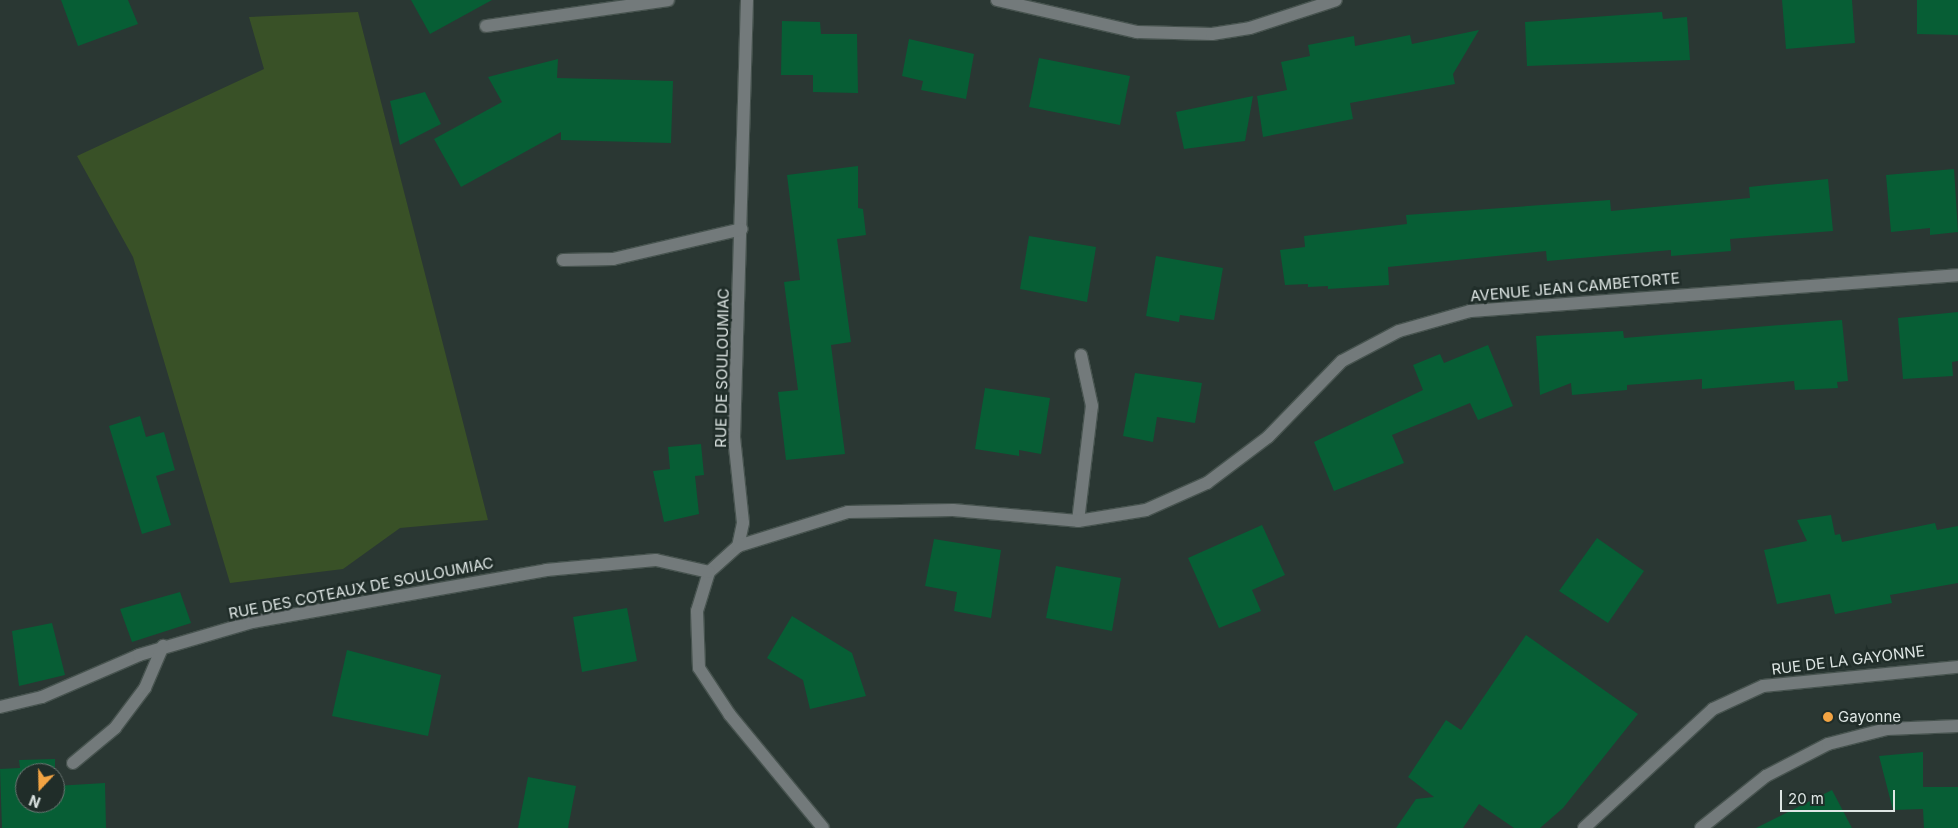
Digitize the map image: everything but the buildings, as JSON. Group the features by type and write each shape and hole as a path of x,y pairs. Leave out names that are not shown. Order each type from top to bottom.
{"street":[{"path":"486,26 668,0"},
{"name":"RUE DE SOULOUMIAC","path":"738,546 743,523 734,436 742,229 747,0"},
{"path":"997,0 1137,32 1212,34 1250,28 1336,0"},
{"path":"563,260 613,258 742,229"},
{"name":"AVENUE JEAN CAMBETORTE","path":"738,546 848,512 953,510 1078,521 1146,510 1207,483 1268,437 1342,361 1400,331 1470,311 1958,274"},
{"path":"1078,521 1092,406 1081,355"},
{"path":"738,546 709,572 697,611 699,668 730,715 824,828"},
{"name":"RUE DES COTEAUX DE SOULOUMIAC","path":"0,707 42,697 163,646 252,622 546,570 656,560 709,572"},
{"path":"73,763 116,728 145,688 163,646"},
{"name":"RUE DE LA GAYONNE","path":"1584,828 1713,709 1763,686 1958,667"},
{"path":"1701,828 1766,776 1828,744 1887,729 1958,726"}],"green space":[{"path":"358,12 488,520 400,528 343,569 230,583 133,257 77,156 264,69 249,17"}],"place":[{"name":"Gayonne","path":"1828,717"}]}
